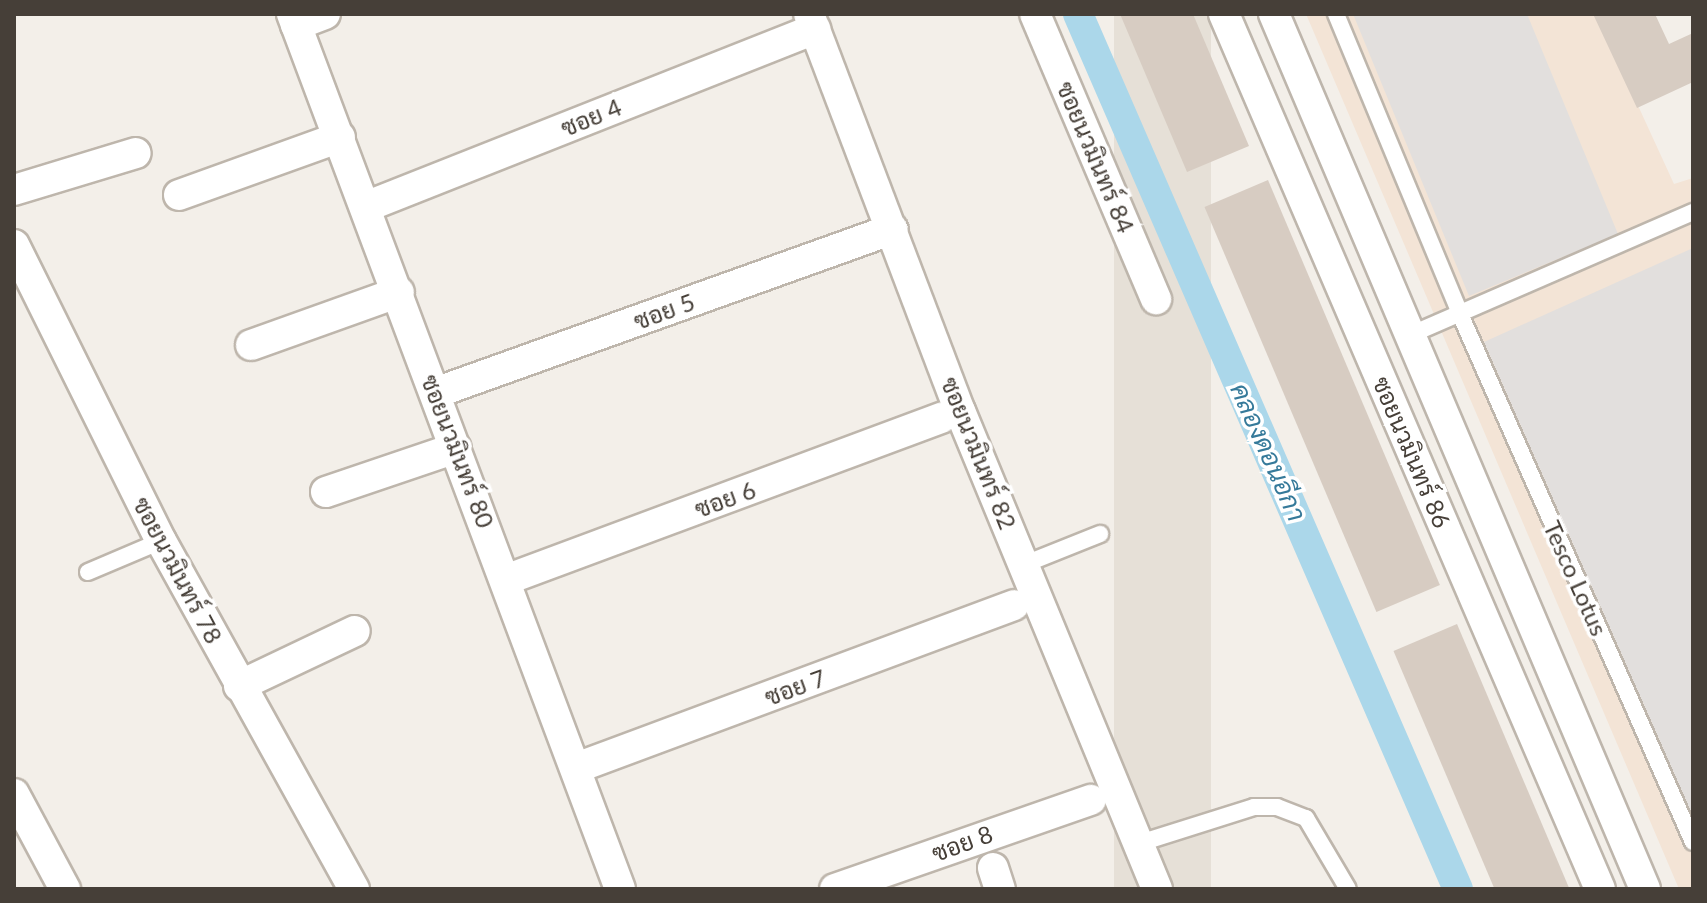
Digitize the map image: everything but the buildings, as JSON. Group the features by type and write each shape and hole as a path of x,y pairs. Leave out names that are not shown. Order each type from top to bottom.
{"street":[{"path":"294,20 325,14"},
{"name":"ซอยนวมินทร์ 84","path":"1035,14 1156,299"},
{"name":"ซอยนวมินทร์ 86","path":"1224,14 1600,889"},
{"name":"ซอยนวมินทร์ 86","path":"1274,14 1645,889"},
{"name":"ซอยนวมินทร์ 80","path":"294,20 368,206 435,393 508,579 620,889"},
{"name":"ซอย 4","path":"368,206 812,21"},
{"name":"ซอยนวมินทร์ 82","path":"812,21 960,411 1157,889"},
{"path":"179,195 340,137"},
{"path":"14,190 136,153"},
{"name":"ซอย 5","path":"435,393 893,229"},
{"name":"ซอยนวมินทร์ 78","path":"14,245 161,541 354,889"},
{"path":"251,345 399,292"},
{"name":"ซอย 6","path":"508,579 942,418"},
{"path":"326,492 456,448"},
{"name":"ซอย 7","path":"576,768 1014,605"},
{"path":"239,686 355,631"},
{"path":"14,794 65,889"},
{"name":"ซอย 8","path":"835,889 1091,800"}],"lane":[{"name":"Tesco Lotus","path":"1336,14 1460,314 1693,842"},
{"path":"1410,335 1693,212"},
{"path":"1025,564 1100,534"},
{"path":"88,572 161,541"},
{"path":"1140,843 1254,807 1277,807 1306,818 1348,889"}],"shaded area":[{"path":"1114,14 1211,14 1211,889 1114,889"},
{"path":"1306,14 1596,14 1674,184 1693,178 1693,889 1679,889"},
{"path":"1353,14 1527,14 1618,234 1469,296"},
{"path":"1693,248 1693,816 1484,342"}],"waterway":[{"name":"คลองดอนอีกา","path":"1078,14 1458,889"}]}
